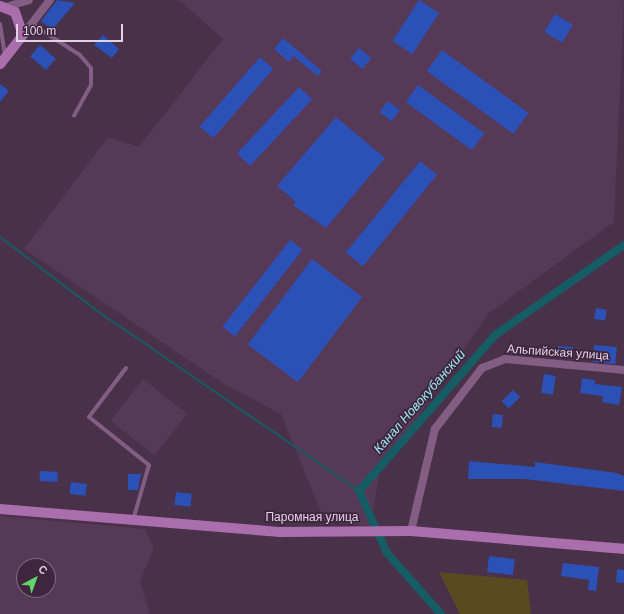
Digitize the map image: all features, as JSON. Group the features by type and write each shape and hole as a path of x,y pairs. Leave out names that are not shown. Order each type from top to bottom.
{"main road":[{"path":"2,7 15,12 23,35 3,61"},
{"name":"Паромная улица","path":"0,509 278,532 406,532 624,549"}],"street":[{"path":"2,7 29,0"},
{"path":"23,35 50,0"},
{"name":"Альпийская улица","path":"406,532 435,429 482,368 505,359 624,370"}],"lane":[{"path":"0,24 3,61"},
{"path":"32,24 80,55 91,68 91,85 74,116"},
{"path":"126,368 89,417 149,465 133,520"}],"shaded area":[{"path":"179,0 624,0 614,222 489,313 379,473 371,526 325,522 281,414 224,384 24,249 108,137 139,147 223,39"},
{"path":"143,379 187,413 154,455 110,421"},
{"path":"0,516 145,529 154,549 140,581 150,614 0,614"},
{"path":"439,572 527,580 531,614 460,614"}],"building":[{"path":"57,0 75,3 52,30 41,21"},
{"path":"419,0 439,13 412,54 392,41"},
{"path":"555,14 573,25 562,43 544,32"},
{"path":"103,35 119,49 112,58 94,45"},
{"path":"283,38 322,71 318,76 293,56 289,62 274,49"},
{"path":"40,45 56,59 46,70 30,56"},
{"path":"359,48 371,58 362,69 350,59"},
{"path":"442,50 529,113 513,134 427,71"},
{"path":"260,57 274,69 213,138 200,126"},
{"path":"0,84 9,91 0,102"},
{"path":"418,85 484,133 472,150 406,102"},
{"path":"299,87 312,99 250,166 237,154"},
{"path":"388,101 400,110 392,121 380,112"},
{"path":"336,117 385,158 326,228 293,205 296,202 277,186"},
{"path":"420,161 437,175 363,267 346,253"},
{"path":"290,240 303,250 235,337 222,327"},
{"path":"312,259 362,297 298,382 248,344"},
{"path":"596,308 607,310 605,321 594,319"},
{"path":"594,345 617,347 615,364 593,362"},
{"path":"558,346 573,347 572,359 557,358"},
{"path":"544,374 556,376 553,395 541,393"},
{"path":"582,378 595,380 595,384 622,387 619,405 602,402 603,396 580,393"},
{"path":"513,390 520,397 509,408 502,401"},
{"path":"493,414 503,415 502,428 492,427"},
{"path":"469,461 535,467 535,462 617,473 624,476 624,491 525,479 468,479"},
{"path":"40,471 58,472 57,482 39,481"},
{"path":"128,474 141,474 138,490 128,490"},
{"path":"71,482 87,484 85,496 70,494"},
{"path":"176,492 192,494 190,507 174,505"},
{"path":"489,556 515,559 513,575 487,572"},
{"path":"563,563 599,567 596,591 588,590 589,580 561,576"},
{"path":"617,569 624,570 624,583 616,582"}],"waterway":[{"path":"0,237 96,310 359,491"},
{"name":"Канал Новокубанский","path":"441,614 387,553 359,491 495,335 624,245"}]}
